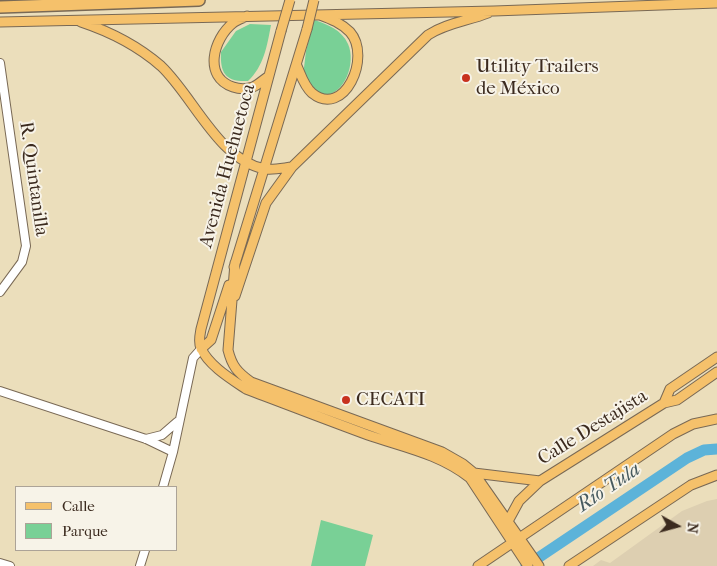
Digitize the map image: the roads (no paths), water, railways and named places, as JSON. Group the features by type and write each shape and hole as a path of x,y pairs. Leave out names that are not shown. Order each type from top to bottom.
{"highway":[{"path":"0,7 200,0"}],"main road":[{"name":"Avenida Huehuetoca","path":"200,345 290,0"},
{"name":"Avenida Huehuetoca","path":"235,263 296,66 314,0"},
{"path":"0,22 494,11 717,3"},
{"path":"230,313 266,203 292,167 428,34 449,24 468,21 494,11"},
{"path":"296,66 311,92 320,97 331,98 342,94 350,86 356,70 358,58 357,45 351,33 341,24 317,14"},
{"path":"249,15 233,24 221,38 212,60 216,73 225,84 238,88 253,87 269,76"},
{"path":"74,20 106,30 133,45 162,67 230,150 246,163 265,169 292,167"},
{"path":"200,345 207,345 215,331 235,263"},
{"path":"235,263 228,350 231,363 238,372 251,382 371,432"},
{"path":"200,345 220,369 246,388 371,432"},
{"name":"Calle Destajista","path":"664,402 670,389 717,357"},
{"name":"Calle Destajista","path":"472,475 506,524 519,501 540,481 664,402 677,400 717,372"},
{"path":"478,566 518,543 673,434 693,424 717,419"},
{"name":"Calle Destajista","path":"371,432 440,459 472,475 540,481"},
{"path":"569,566 691,485 717,475"},
{"path":"506,524 518,543 528,566"},
{"path":"518,543 539,566"}],"street":[{"name":"R. Quintanilla","path":"0,63 26,246 22,262 0,292"},
{"name":"Avenida Huehuetoca","path":"163,486 173,452 177,422 193,358 200,345"},
{"path":"0,391 146,439 173,452"},
{"path":"146,439 162,435 177,422"},
{"path":"140,566 145,551"},
{"path":"0,563 10,566"}],"waterway":[{"name":"Río Tula","path":"526,566 687,458 704,450 717,449"}],"place":[{"name":"Utility Trailers de México","path":"466,78"},
{"name":"CECATI","path":"346,400"}]}
